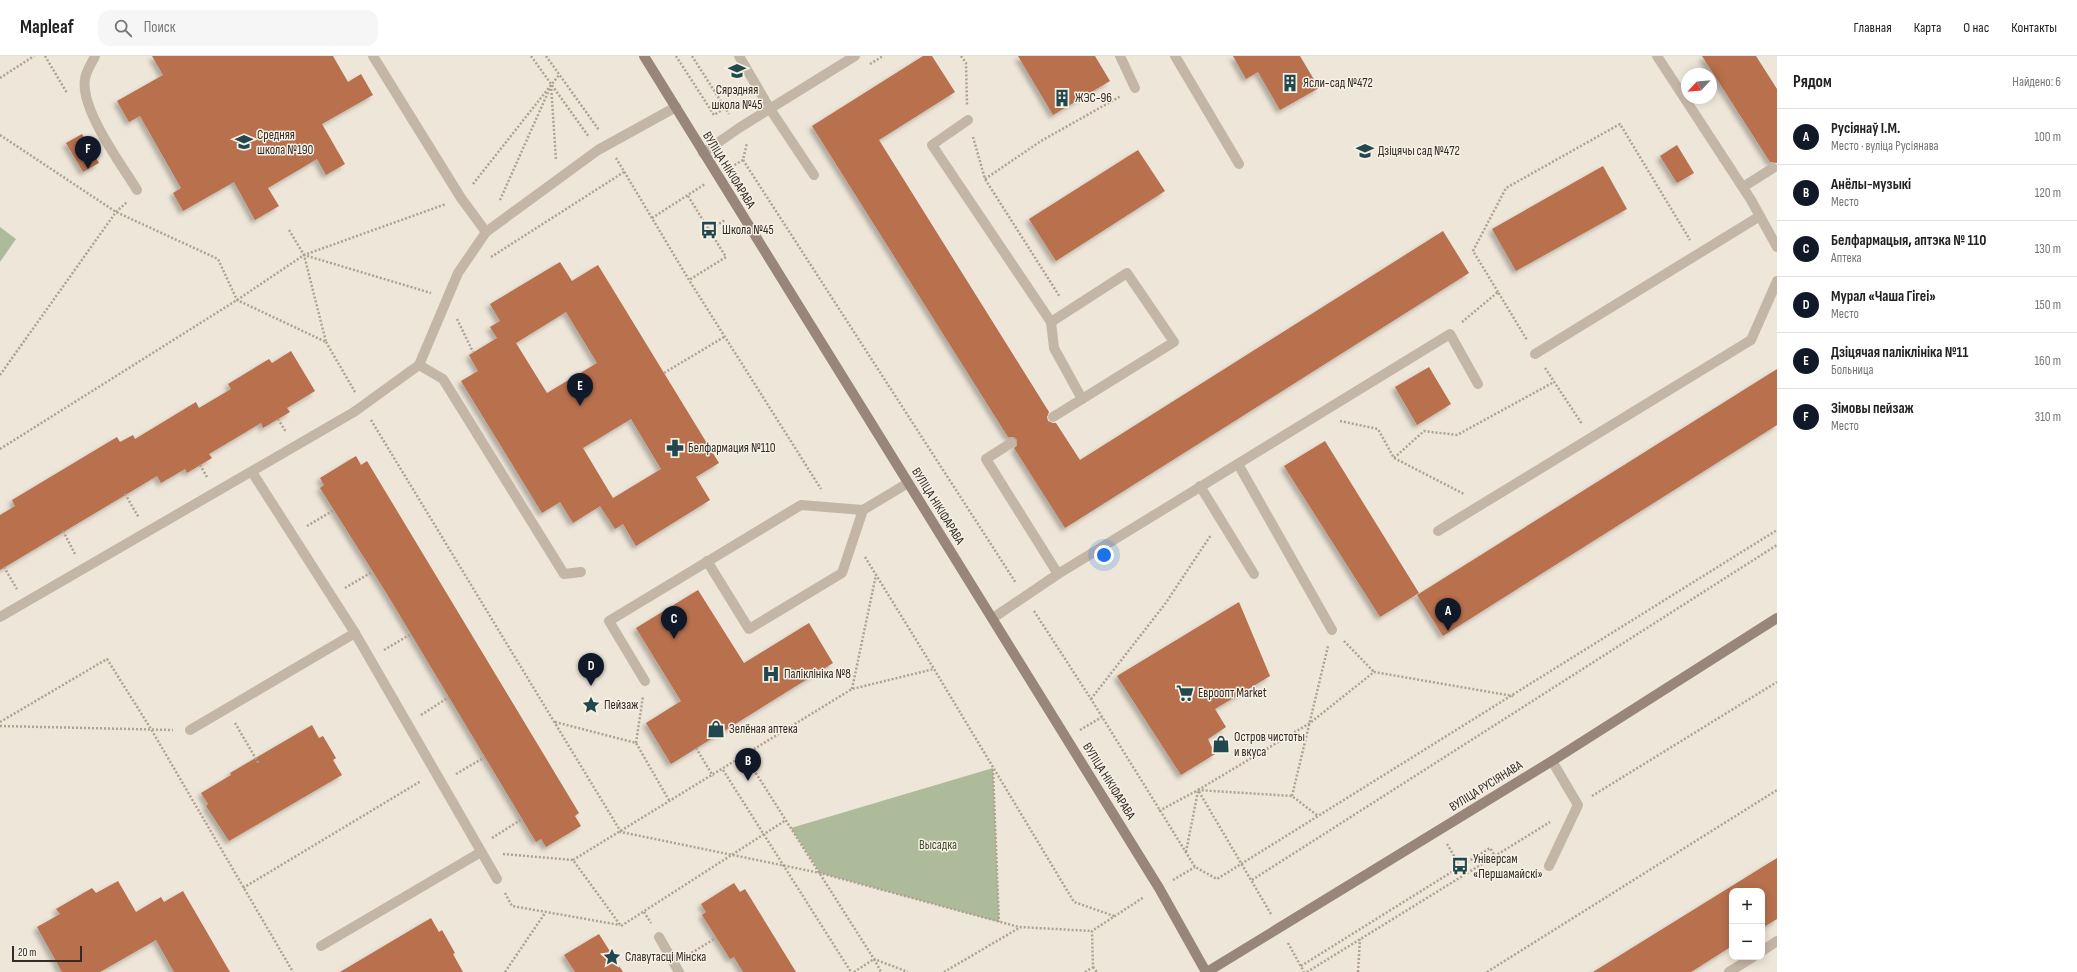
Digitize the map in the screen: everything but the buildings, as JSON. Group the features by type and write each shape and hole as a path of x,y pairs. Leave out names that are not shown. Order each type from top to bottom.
{"main road":[{"name":"ВУЛІЦА НІКІФАРАВА","path":"644,56 1067,738 1159,888 1207,972"},
{"name":"ВУЛІЦА РУСІЯНАВА","path":"1207,972 1552,761 1777,618"}],"lane":[{"path":"95,56 85,79 87,98 91,114 137,190"},
{"path":"373,56 462,198 486,232"},
{"path":"739,56 770,109 814,175"},
{"path":"703,153 739,128 855,56"},
{"path":"1120,56 1135,88"},
{"path":"1175,56 1239,164"},
{"path":"1657,56 1743,186 1777,247"},
{"path":"0,617 252,472 362,406 419,365 458,273 486,232 598,150 676,107"},
{"path":"968,120 932,145 1051,322 1054,348 1082,399"},
{"path":"1743,186 1773,168"},
{"path":"1535,354 1760,216"},
{"path":"1051,322 1128,273 1174,342 1053,417"},
{"path":"1438,531 1751,340 1777,281"},
{"path":"993,618 1058,574 1450,334 1478,384"},
{"path":"419,365 443,379 564,574 581,572"},
{"path":"1011,443 986,459 1058,574"},
{"path":"1238,464 1332,630"},
{"path":"252,472 355,633 497,879"},
{"path":"645,680 609,621 801,505 863,510 908,483"},
{"path":"1200,486 1254,574"},
{"path":"707,561 749,629 842,572 863,510"},
{"path":"190,730 355,633"},
{"path":"1549,866 1578,805 1552,761"},
{"path":"321,946 479,849"},
{"path":"659,937 677,968"},
{"path":"1765,949 1777,941"},
{"path":"1730,972 1748,960"}],"path":[{"path":"0,78 34,56"},
{"path":"45,56 69,97"},
{"path":"531,56 598,150"},
{"path":"676,56 714,115 725,108"},
{"path":"692,56 739,128"},
{"path":"961,56 966,63 968,120 985,179 1069,310"},
{"path":"0,449 237,300 304,255 462,198 559,75"},
{"path":"551,84 557,180"},
{"path":"498,204 551,84"},
{"path":"985,179 1041,141 1135,88"},
{"path":"1498,292 1474,251 1506,188 1620,124 1699,254"},
{"path":"0,135 116,212 218,259 237,300 326,342"},
{"path":"743,160 1091,699 1195,867 1217,879 1513,696 1777,530"},
{"path":"489,258 624,172"},
{"path":"652,218 688,196 726,257 689,280"},
{"path":"0,375 116,212 130,199"},
{"path":"289,230 304,255 326,342 362,406 621,832 820,873 1019,927 1092,931 1114,916"},
{"path":"304,255 448,298"},
{"path":"456,318 473,352"},
{"path":"664,373 724,337"},
{"path":"1394,458 1424,431 1457,435 1554,382"},
{"path":"1316,416 1378,429 1394,458 1482,504"},
{"path":"125,494 147,533"},
{"path":"292,535 334,510"},
{"path":"1091,699 1165,604 1221,520"},
{"path":"63,531 84,569"},
{"path":"1252,880 1777,544"},
{"path":"4,567 25,603"},
{"path":"331,596 372,572"},
{"path":"852,690 876,575"},
{"path":"1332,630 1374,672 1513,696"},
{"path":"1292,796 1332,630"},
{"path":"370,658 411,634"},
{"path":"0,722 107,658 151,729 293,972"},
{"path":"479,849 573,860 852,690 934,669"},
{"path":"1159,811 1198,790 1310,723 1374,672"},
{"path":"645,680 636,743 670,802"},
{"path":"1578,805 1777,682"},
{"path":"407,724 449,697"},
{"path":"227,708 259,764"},
{"path":"1067,738 1102,717"},
{"path":"554,722 636,743"},
{"path":"0,726 190,730"},
{"path":"696,748 712,776"},
{"path":"745,756 881,972"},
{"path":"441,783 485,757"},
{"path":"993,768 999,922"},
{"path":"723,770 852,972 874,959"},
{"path":"243,888 435,772"},
{"path":"1198,790 1292,796 1318,816"},
{"path":"1186,853 1198,790"},
{"path":"1198,790 1242,864"},
{"path":"1488,972 1777,790"},
{"path":"479,849 522,819"},
{"path":"497,879 512,906 621,926 786,820"},
{"path":"1307,972 1552,820"},
{"path":"1438,831 1460,866"},
{"path":"1301,966 1490,848 1495,856"},
{"path":"573,860 621,926"},
{"path":"505,972 545,913"},
{"path":"944,972 1019,927"},
{"path":"1092,931 1094,967 1097,972"},
{"path":"677,968 716,938"},
{"path":"1358,972 1360,939"},
{"path":"874,959 908,972"},
{"path":"1085,972 1094,967"}],"green space":[{"path":"0,227 16,239 0,262"},
{"name":"Высадка","path":"993,768 999,922 820,873 791,828"}],"place":[{"name":"Сярэдняя школа №45","path":"737,71"},
{"name":"Ясли-сад №472","path":"1290,83"},
{"name":"ЖЭС-96","path":"1062,98"},
{"name":"Средняя школа №190","path":"244,142"},
{"name":"Дзіцячы сад №472","path":"1365,151"},
{"name":"Зімовы пейзаж","path":"88,169"},
{"name":"Школа №45","path":"709,230"},
{"name":"Дзіцячая паліклініка №11","path":"580,406"},
{"name":"Белфармация №110","path":"675,448"},
{"name":"Русіянаў І.М.","path":"1448,631"},
{"name":"Белфармацыя, аптэка № 110","path":"674,639"},
{"name":"Паліклініка №8","path":"771,674"},
{"name":"Мурал «Чаша Гігеі»","path":"591,686"},
{"name":"Евроопт Market","path":"1185,693"},
{"name":"Пейзаж","path":"591,705"},
{"name":"Зелёная аптека","path":"716,729"},
{"name":"Остров чистоты и вкуса","path":"1221,744"},
{"name":"Анёлы-музыкі","path":"748,781"},
{"name":"Універсам «Першамайскі»","path":"1460,866"},
{"name":"Славутасці Мінска","path":"612,957"}]}
